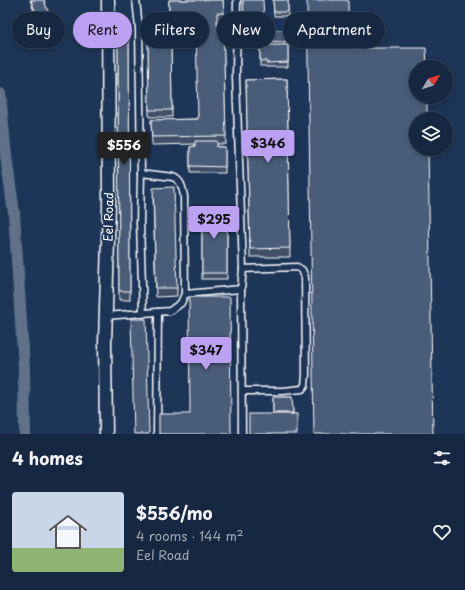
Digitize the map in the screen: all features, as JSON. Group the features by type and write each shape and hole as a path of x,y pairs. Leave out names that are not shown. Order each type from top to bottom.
{"street":[{"name":"Eel Road","path":"106,434 105,316 109,206 108,0"}],"lane":[{"path":"136,0 139,28 141,173 140,223 143,314"},
{"path":"237,0 236,78 243,269 240,289 242,434"},
{"path":"105,316 170,311 183,301 185,294 184,204 181,183 178,179 173,177 141,173"},
{"path":"242,391 302,390 305,385 306,375 304,277 302,270 297,267 243,269"},
{"path":"185,294 240,289"},
{"path":"156,434 158,312"}],"building":[{"path":"31,0 44,0 48,12 35,12"},
{"path":"169,0 223,0 224,12 217,12 217,48 224,48 226,136 152,137 151,120 198,119 196,48 209,48 209,12 169,12"},
{"path":"243,0 263,0 264,12 244,12"},
{"path":"273,0 288,0 288,12 274,12"},
{"path":"307,0 348,0 348,12 307,12"},
{"path":"275,30 283,30 283,42 275,41"},
{"path":"275,45 283,45 283,48 288,48 288,62 266,63 266,61 260,61 260,48 275,48"},
{"path":"118,48 129,48 130,291 119,291"},
{"path":"148,48 171,48 172,110 149,110"},
{"path":"308,48 426,48 427,60 409,60 409,104 427,104 427,112 409,112 409,156 428,156 433,434 314,434"},
{"path":"287,79 290,248 250,249 246,80"},
{"path":"195,141 217,141 217,147 225,147 225,167 190,166 190,147 195,146"},
{"path":"174,187 177,288 156,288 153,188"},
{"path":"202,207 227,207 227,273 202,273"},
{"path":"189,297 230,297 231,434 159,434 159,414 190,414"},
{"path":"131,319 146,319 149,434 134,434"},
{"path":"273,397 292,397 293,413 273,413"},
{"path":"249,414 297,414 297,434 249,434"}],"waterway":[{"path":"0,94 6,156 14,213 24,368 25,434"}]}
